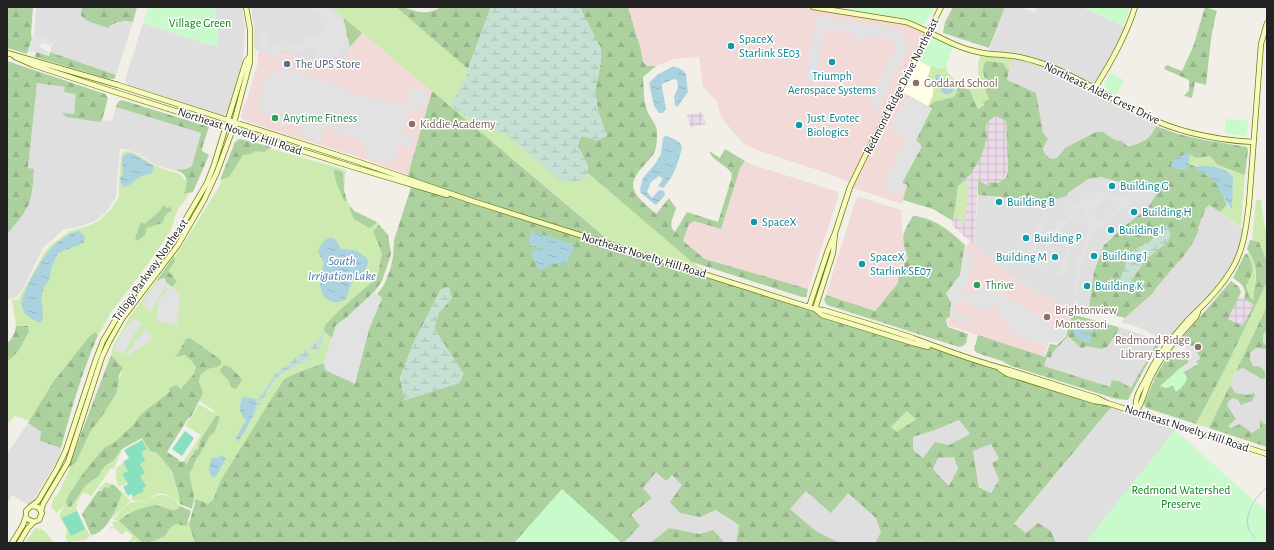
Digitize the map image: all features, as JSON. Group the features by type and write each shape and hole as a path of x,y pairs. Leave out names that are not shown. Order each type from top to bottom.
{"street":[{"path":"246,7 250,29 250,56"},
{"name":"Northeast Alder Crest Drive","path":"813,7 897,20 917,26 953,45 978,52 1028,59 1057,69 1095,88 1142,115 1170,126 1200,135 1253,142"},
{"name":"Redmond Ridge Drive Northeast","path":"809,307 850,188 941,7"},
{"path":"1095,88 1121,45 1135,7"},
{"path":"1136,412 1140,406 1146,388 1157,365 1171,345 1196,317 1199,310 1227,277 1235,264 1241,249 1246,224 1261,44 1267,23"},
{"name":"Northeast Novelty Hill Road","path":"9,53 113,84 356,161 472,201 815,309 823,310 913,338 995,367 1009,370 1097,398 1107,403 1267,454"},
{"name":"Northeast Novelty Hill Road","path":"9,53 16,59 33,65 388,178 472,201"},
{"name":"Trilogy Parkway Northeast","path":"32,506 38,501 48,486 66,450 103,341 120,312 170,246 207,183 246,61 250,56"},
{"name":"Trilogy Parkway Northeast","path":"41,511 43,504 68,462 102,357 109,342 122,320 178,245 204,200 217,172 234,123 248,74 250,56"},
{"name":"Redmond Ridge Drive Northeast","path":"815,309 833,253 835,233"},
{"path":"12,543 23,524 27,508 32,506 38,507 41,511 40,518 30,526 18,543"},
{"path":"26,516 29,521 34,522"}],"shaded area":[{"path":"36,7 82,7 81,16 111,25 122,22 133,22 116,75 50,52 53,42 34,35"},
{"path":"214,7 242,7 245,29 243,58 226,114 223,115 128,85 126,83 125,80 143,23 217,46 218,27"},
{"path":"251,7 331,7 343,17 350,47 340,68 287,54 270,56 263,51 256,50 254,48 254,27"},
{"path":"309,7 325,7 344,23 348,44 345,44 343,50 339,53 340,56 322,60 321,55 317,55 315,46 295,52 288,52 287,49 282,49 279,50 280,54 272,55 272,51 268,51 263,47 258,47 259,33 266,33 266,43 268,46 272,47 277,43 289,40 290,45 298,44 305,42 304,37 324,33 320,16"},
{"path":"628,7 813,7 897,20 929,32 900,91 932,108 902,204 850,187 871,142 849,182 744,144 722,118 716,100 703,87 699,57 674,59 656,66 647,66 643,62 641,50"},
{"path":"1005,7 1019,7 1035,12 1037,7 1082,7 1128,28 1095,88 1158,122 1153,134 1142,142 1128,147 1122,141 1115,140 1103,132 1065,148 1057,158 1054,160 1051,159 1045,153 1043,133 1006,80 1012,56 988,53"},
{"path":"816,16 896,29 905,37 907,49 876,111 869,108 873,104 868,101 896,48 892,39 867,35 866,42 855,40 855,33 824,29 815,82 805,82"},
{"path":"362,33 432,91 408,175 353,155 245,121 241,117 258,62 258,51 263,51 270,56 287,54 339,68 350,47"},
{"path":"34,35 52,41 51,45 43,43 40,46 46,50 45,51 49,52 48,55 28,51 32,38 31,36"},
{"name":"Goddard School","path":"916,59 930,67 934,92 928,106 899,90"},
{"path":"282,68 339,86 341,89 371,99 376,100 377,98 405,106 411,89 413,88 426,92 425,96 428,97 426,105 422,104 420,112 409,109 402,133 414,137 412,147 399,144 393,162 389,160 388,163 365,156 366,150 364,149 366,142 325,128 320,143 305,138 306,134 299,132 301,124 260,112 261,108 257,105 268,73 271,74 274,72 280,74"},
{"path":"37,83 65,87 77,94 74,114 100,122 102,120 112,121 116,107 201,133 192,166 186,169 174,170 157,166 137,153 120,148 116,198 105,213 95,221 79,227 64,229 43,248 23,289 17,297 7,300 7,235 17,220 26,211 31,200 34,169 28,168"},
{"path":"911,97 932,108 916,140 921,147 902,183 907,185 906,190 901,189 898,193 887,190 888,186 883,183 907,138 891,129 906,98 910,100"},
{"path":"702,112 706,124 690,127 687,115"},
{"path":"995,116 1006,121 1008,172 998,183 994,183 988,187 978,180 974,245 952,225 958,186 970,175 987,130 986,124"},
{"path":"745,161 753,165 838,192 839,194 808,289 705,259 683,241 689,224 694,221 721,229 740,167"},
{"path":"1101,177 1134,186 1151,188 1158,192 1147,209 1106,242 1094,272 1088,313 1064,305 1032,290 1003,270 974,245 978,195 1015,198 1042,205 1044,202 1067,196 1068,193 1088,179"},
{"path":"1134,186 1147,187 1154,190 1147,202 1139,197 1092,236 1082,262 1077,296 1072,295 1077,262 1090,230 1078,216 1085,210 1083,207 1068,211 1066,207 1079,203 1096,190 1121,197 1127,192 1129,195 1135,190","holes":["1104,198 1122,203 1101,220 1093,211"]},
{"path":"860,197 901,210 903,241 908,258 899,272 898,283 875,311 826,295 856,199"},
{"path":"1209,205 1245,231 1241,249 1227,277 1167,343 1143,329 1121,322 1153,293 1180,261 1199,230 1198,228 1204,212"},
{"path":"1074,212 1077,216 1052,237 1043,268 1038,266 1049,233 1059,224 1056,220 1059,218 1062,221"},
{"path":"1040,220 1045,221 1032,262 1027,260"},
{"path":"1080,235 1084,239 1072,249 1063,276 1058,274 1067,246"},
{"path":"970,241 997,265 1021,283 1048,298 1073,308 1065,335 1058,343 1049,342 1044,357 950,326 947,321 950,317 964,249"},
{"path":"965,247 973,253 970,278 962,291 974,295 984,287 992,287 1019,305 1052,322 1051,325 1062,328 1064,321 1069,322 1065,335 1059,342 1049,342 1048,346 1006,330 1009,323 994,313 998,308 992,304 986,312 974,305 956,300 955,313 972,318 971,324 950,317 951,302 946,294 960,275"},
{"path":"165,278 166,282 180,294 177,325 156,321 159,300 168,289 164,286 163,287 165,288 150,312 142,304 157,282 160,279"},
{"path":"374,292 382,298 369,329 355,384 325,370 324,363 336,325 346,318"},
{"path":"1239,296 1254,304 1243,326 1228,319"},
{"path":"133,318 142,324 131,339 123,354 114,350 119,338"},
{"path":"1076,318 1121,328 1146,336 1160,346 1128,394 1042,368 1050,349 1056,347 1070,333"},
{"path":"1267,318 1267,447 1209,428 1253,335"},
{"path":"144,330 152,336 145,346 143,345 129,355 127,353"},
{"path":"1186,346 1193,347 1200,359 1196,361 1198,364 1185,371 1182,367 1189,362 1186,357 1190,354 1189,352 1185,351"},
{"path":"1113,405 1179,426 1085,543 1056,543 1050,531 1026,533 1014,525"},
{"path":"960,420 970,434 923,458 913,450 913,437"},
{"path":"28,423 41,432 40,441 61,448 58,460 32,502 27,504 12,495 7,504 7,454"},
{"path":"991,444 999,459 999,480 991,493 980,487 973,451"},
{"path":"954,456 958,469 950,486 933,469 938,458"},
{"path":"656,472 672,475 682,485 700,517 716,510 739,525 736,543 724,542 713,531 700,534 669,528 650,543 624,542 640,526 631,516 652,498 642,488"},
{"path":"806,491 848,492 876,518 881,532 875,543 840,543 816,531 790,509"}],"green space":[{"path":"7,7 33,7 32,38 27,54 7,48"},
{"path":"82,7 137,7 133,22 119,22 108,28 88,21 81,16"},
{"name":"Village Green","path":"148,7 214,7 218,27 217,46 143,23"},
{"path":"331,7 396,7 710,276 959,543 576,212"},
{"path":"396,7 402,7 417,12 427,12 441,7 491,7 468,69"},
{"path":"491,7 580,7 601,48 601,62 595,91 598,111 607,136 596,140 583,136 580,138 578,146 588,166 583,181 560,181 508,136 461,113 451,104 463,84"},
{"path":"580,7 628,7 641,50 643,62 647,66 656,66 643,77 644,98 648,113 656,126 657,137 654,153 639,171 634,181 633,186 639,198 656,214 669,198 676,208 671,224 675,232 687,212 718,222 732,174 713,157 709,151 720,158 725,149 745,161 740,168 721,229 694,221 689,224 683,241 705,259 808,289 806,297 692,262 587,172 588,166 578,146 580,138 583,136 596,140 607,136 598,111 595,91 601,62"},
{"path":"851,7 935,7 924,25 902,18 850,10"},
{"path":"953,7 1005,7 989,48 943,33 945,22"},
{"path":"1082,7 1130,7 1124,26"},
{"path":"1205,7 1217,11 1211,38 1206,85 1195,82 1192,98 1184,96 1189,90 1189,80 1164,69 1166,65 1182,71 1193,47"},
{"path":"343,17 362,33 350,47"},
{"path":"929,32 953,45 946,67 938,69 933,65 930,67 916,59"},
{"path":"36,52 49,56 50,52 116,75 114,79 109,79 35,57"},
{"path":"981,53 1012,56 1009,70 1006,68 983,71 985,80 984,87 989,99 978,109 969,89 979,88 978,63"},
{"path":"7,61 105,94 108,98 102,120 100,122 66,117 62,113 74,114 76,94 64,92 65,87 37,83 28,168 34,169 31,197 26,210 7,235"},
{"path":"987,61 1003,63 1009,70 1007,80 1036,93 1043,133 1048,139 1044,145 1044,152 1051,159 1057,158 1065,148 1096,132 1103,132 1115,140 1122,141 1128,147 1145,140 1154,131 1156,126 1178,134 1204,140 1247,147 1248,150 1245,175 1218,165 1210,156 1196,158 1188,153 1172,168 1186,169 1189,164 1197,167 1197,169 1214,180 1227,205 1220,212 1209,205 1206,208 1198,228 1199,230 1192,244 1180,261 1153,293 1125,318 1089,308 1094,272 1104,245 1127,224 1147,209 1158,192 1147,187 1134,186 1101,177 1088,179 1068,193 1067,196 1044,202 1042,205 1015,198 978,195 978,180 988,186 990,182 998,183 1006,177 1008,172 1006,121 995,116 986,124 987,138 981,157 970,175 958,186 953,221 933,209 903,200 907,185 902,183 921,148 916,140 932,108 929,107 933,102 954,97 957,92 957,86 961,85 966,89 969,89 978,109 984,105 983,102 989,99 984,87 984,64","holes":["1162,225 1153,253 1146,259 1128,285 1145,244 1151,241"]},
{"path":"932,65 938,69 946,67 947,72 961,85 957,86 957,92 954,97 933,102 929,107 928,106 932,99 933,90 926,81"},
{"path":"1110,73 1124,80 1116,95 1104,87"},
{"path":"432,91 618,248 809,307 822,315 913,343 942,349 1113,405 1014,524 1026,533 1038,523 1051,531 1056,543 875,543 881,532 876,518 848,493 831,513 806,491 790,509 816,531 840,543 736,543 739,525 716,510 700,517 680,513 670,502 682,485 672,475 666,481 656,472 643,488 652,498 631,515 640,526 624,542 625,543 195,543 189,524 196,499 208,504 213,500 221,480 284,379 324,363 326,370 355,383 369,329 382,298 377,294 384,285 390,270 393,257 394,240 413,181 408,175","holes":["441,289 452,298 439,312 434,328 463,374 459,383 405,400 400,378 413,344","907,411 916,419 897,432 891,427","959,420 970,434 949,445 935,442 923,458 913,450 913,437","991,444 999,459 992,463 999,480 991,493 979,487 973,451","954,457 958,469 949,486 933,469 938,458"]},
{"path":"122,100 209,127 202,151 209,155 193,192 184,194 187,182 185,176 179,171 174,170 186,169 192,166 201,133 116,107 118,102"},
{"path":"1226,119 1248,121 1247,134 1243,136 1225,133"},
{"path":"237,139 346,170 344,190 347,201 354,211 377,222 388,235 391,254 382,281 374,292 336,325 324,363 299,372 284,380 213,512 186,499 186,464 184,461 201,435 185,425 199,404 214,413 215,411 180,389 145,417 69,502 72,505 86,485 99,476 105,466 114,460 122,449 114,469 111,468 91,497 86,493 83,493 76,504 78,505 76,507 77,511 90,536 85,540 68,542 65,537 67,530 59,516 65,504 57,513 51,505 54,498 58,494 84,438 121,376 123,368 111,355 113,346 130,316 180,249 219,187"},
{"path":"240,139 272,147 264,152 256,151 243,155 229,177 220,180 235,142"},
{"path":"124,151 133,152 157,167 180,174 189,185 187,198 178,209 170,232 140,275 111,312 101,331 87,351 33,422 15,416 7,425 7,347 20,332 20,327 16,326 12,300 18,300 44,253 51,245 70,231 88,226 100,220 111,209 119,197 121,156"},
{"path":"1190,154 1196,158 1210,156 1218,165 1245,175 1241,227 1220,212 1227,205 1231,210 1233,177 1228,172 1218,167 1201,167 1189,164"},
{"path":"334,169 343,172 344,190 347,201 345,202 336,181"},
{"path":"963,181 968,185 965,226 964,223 954,215 958,186"},
{"path":"1256,200 1261,200 1265,229 1267,229 1267,262 1259,242 1252,241"},
{"path":"164,205 167,208 171,207 172,210 166,214 162,223 147,228 145,235 137,241 135,238 141,222 145,224"},
{"path":"351,207 354,211 377,222 369,228 354,219 349,208"},
{"path":"913,216 935,222 948,230 965,245 960,275 946,294 951,302 950,317 947,318 946,321 948,327 968,334 966,343 963,346 959,347 827,305 824,300 826,295 875,311 898,283 901,267 908,258 903,236"},
{"path":"379,225 388,235 391,254 382,281 374,292 346,318 336,325 332,338 324,331 325,325 373,281 378,274 382,253 373,231"},
{"path":"1162,225 1167,226 1171,234 1167,243 1146,259 1128,285 1126,286 1122,284 1120,280 1127,259 1133,250 1151,241"},
{"path":"1250,240 1259,242 1267,262 1267,282 1227,365 1196,424 1146,408 1144,404 1156,375 1172,350 1188,355 1186,357 1190,362 1179,369 1171,377 1174,385 1180,389 1187,379 1183,372 1198,364 1196,361 1200,358 1193,346 1184,345 1181,348 1176,345 1231,281 1239,287 1241,292 1228,319 1243,326 1254,304 1244,299 1245,292 1243,287 1233,278 1245,254 1247,254 1252,267 1252,274 1246,286 1249,296 1254,300 1256,272 1253,260 1247,249"},
{"path":"1249,251 1255,269 1254,300 1249,296 1246,286 1252,274 1251,263 1247,254"},
{"path":"174,256 175,261 168,271 177,281 172,287 160,279 159,281 157,280"},
{"path":"1267,282 1267,306 1209,428 1196,424 1227,365"},
{"path":"449,287 452,298 439,313 434,328 464,374 459,383 405,400 400,378 413,344 441,289"},
{"path":"1267,306 1267,330 1263,335 1263,342 1267,347 1266,349 1256,348 1250,353 1250,360 1253,366 1261,367 1265,372 1265,378 1262,379 1243,368 1236,371"},
{"path":"1072,314 1118,327 1119,330 1107,347 1102,349 1085,346 1084,348 1081,348 1068,336 1052,353 1051,358 1047,357 1044,366 1110,387 1112,380 1117,380 1131,388 1156,344 1158,345 1157,350 1147,364 1128,400 1116,399 1011,366 1002,361 977,353 974,350 978,335 1045,357 1050,344 1057,345 1066,336"},
{"path":"16,326 28,326 29,331 17,352 7,361 7,344 13,336"},
{"path":"95,332 98,335 77,391 61,448 40,441 41,432 28,423 54,381 89,337"},
{"path":"323,334 324,336 319,354 317,356 317,350 309,348 308,355 312,359 283,373 271,387 254,415 257,401 256,399 259,398 275,374"},
{"path":"190,338 221,360 221,364 217,367 207,369 201,374 199,383 203,393 192,415 187,420 167,452 180,462 184,461 187,464 194,454 194,451 198,449 200,441 215,417 220,417 215,431 209,437 189,474 194,496 192,509 180,504 172,471 157,453 150,451 142,438 122,449 114,460 105,466 99,476 86,485 72,505 70,507 67,506 66,501 70,493 84,472 104,448 115,442 133,425 141,414 166,395 170,391 169,388 176,385 181,389 194,374 196,367 191,360 185,355 175,357 186,339"},
{"path":"111,355 123,368 119,375 116,394 90,432 76,462 68,468"},
{"path":"224,366 230,367 241,378 242,380 237,388 235,389 231,387 228,380 220,372 221,368"},
{"path":"1182,367 1185,371 1184,372 1187,379 1183,386 1176,392 1173,386 1166,388 1160,386"},
{"path":"1230,385 1235,393 1248,395 1254,393 1255,395 1252,401 1241,405 1238,400 1233,398 1228,402 1227,405 1236,419 1228,426 1231,428 1240,424 1252,433 1260,428 1260,420 1267,426 1267,447 1209,428"},
{"path":"907,411 916,419 897,433 891,427"},
{"name":"Redmond Watershed Preserve","path":"1175,430 1267,512 1267,543 1085,543"},
{"path":"185,431 194,438 182,456 172,449"},
{"path":"141,438 150,451 157,453 172,471 180,504 172,498 180,506 178,510 173,510 155,505 119,521 144,543 138,543 134,540 131,543 129,541 133,536 126,531 122,535 113,527 111,530 110,527 114,525 112,523 117,521 113,519 128,504 146,500 134,501 131,498 144,490 140,476 140,452 147,449","holes":["157,494 165,494 168,495 172,498 169,496 158,495 148,499"]},
{"path":"142,440 147,449 141,452 145,461 140,464 145,473 140,476 146,486 143,488 144,491 133,497 131,494 128,496 123,487 128,484 122,474 128,471 123,462 129,458 124,450"},
{"path":"124,463 128,471 122,474 127,483 120,487 116,480 116,470 117,467"},
{"path":"106,482 114,484 130,501 110,520 122,494 108,488 98,491"},
{"path":"111,485 116,487 122,494 107,525 102,530 91,535 82,514 98,491 101,491 105,487 109,488"},
{"path":"562,489 622,543 514,543"},
{"path":"155,505 173,510 178,509 180,506 191,511 187,526 176,524 170,528 165,536 148,543 143,543 119,521 136,510"},
{"path":"77,511 85,529 71,536 62,518"},
{"path":"178,516 198,525 200,543 148,543 155,540"},
{"path":"35,528 46,532 53,543 25,543"},
{"path":"669,528 700,534 713,530 724,542 736,543 650,543"}],"water":[{"path":"672,67 680,69 686,74 688,92 678,106 675,106 674,96 678,88 677,80 674,79 662,84 666,109 663,113 659,113 654,106 649,83 657,75"},
{"path":"938,74 945,79 947,85 954,88 953,92 946,94 940,90 935,75"},
{"path":"666,136 678,141 682,148 673,174 667,184 663,188 658,186 663,179 659,176 651,182 647,192 651,197 653,197 659,190 664,191 665,195 656,205 641,193 640,189 643,178 661,154 663,138"},
{"path":"128,153 135,155 153,165 154,169 150,174 140,177 128,186 123,187 120,179 123,173 122,159 124,155"},
{"path":"1188,153 1190,154 1189,164 1186,169 1172,168 1172,163 1175,159"},
{"path":"1199,166 1222,169 1233,177 1232,210 1213,180 1197,169"},
{"path":"77,231 85,236 84,243 58,253 52,266 49,280 44,287 41,299 43,313 42,321 39,323 23,311 22,300 24,294 35,272 49,250 62,239"},
{"path":"531,231 572,244 573,248 566,264 552,264 539,270 531,254 533,251 540,249 560,253 562,252 538,248 537,246 532,247 529,242"},
{"name":"South Irrigation Lake","path":"330,237 336,240 341,249 356,251 368,260 365,270 354,279 346,298 339,302 332,302 325,298 321,292 319,281 324,263 318,252 322,243"},
{"path":"1077,323 1094,327 1093,333 1082,332 1083,334 1092,336 1090,343 1082,341 1075,336 1074,331"},
{"path":"247,397 256,399 255,410 238,442 236,438 246,420 241,413 240,404 242,398"},
{"path":"222,455 226,459 215,477 212,477 209,468 212,458 218,458"}],"waterway":[{"path":"257,401 276,376 309,354"},
{"path":"1255,537 1249,530 1249,512 1255,500 1267,487"}],"place":[{"name":"SpaceX Starlink SE03","path":"731,46"},
{"name":"Triumph Aerospace Systems","path":"832,62"},
{"name":"The UPS Store","path":"287,64"},
{"name":"Goddard School","path":"916,83"},
{"name":"Anytime Fitness","path":"275,118"},
{"name":"Kiddie Academy","path":"412,124"},
{"name":"Just. Evotec Biologics","path":"799,125"},
{"name":"Building G","path":"1112,186"},
{"name":"Building B","path":"999,202"},
{"name":"Building H","path":"1134,212"},
{"name":"SpaceX","path":"754,222"},
{"name":"Building I","path":"1111,230"},
{"name":"Building P","path":"1026,238"},
{"name":"Building J","path":"1094,256"},
{"name":"Building M","path":"1055,257"},
{"name":"SpaceX Starlink SE07","path":"862,264"},
{"name":"Thrive","path":"977,285"},
{"name":"Building K","path":"1087,286"},
{"name":"Brightonview Montessori","path":"1047,317"},
{"name":"Redmond Ridge Library Express","path":"1198,347"}]}
